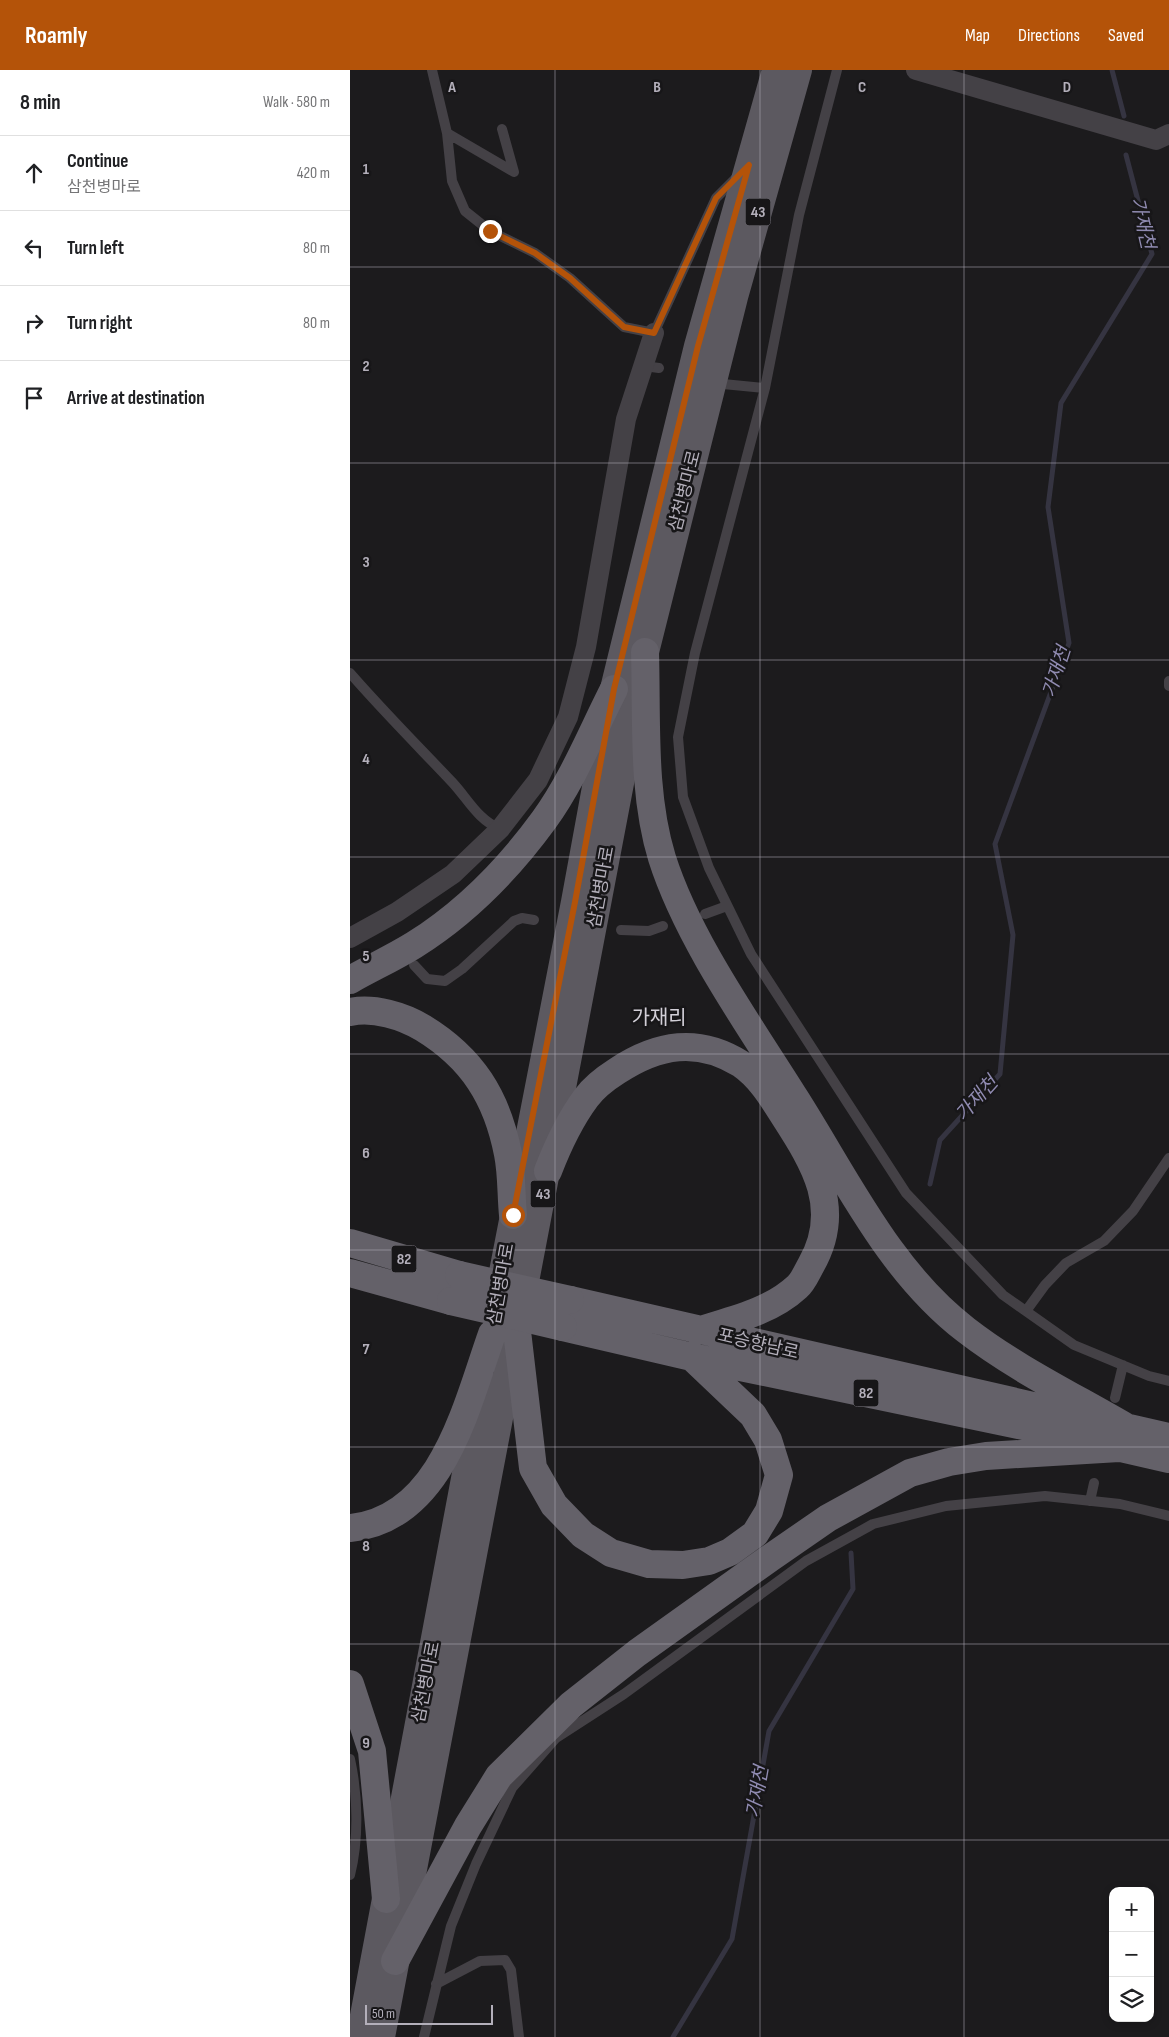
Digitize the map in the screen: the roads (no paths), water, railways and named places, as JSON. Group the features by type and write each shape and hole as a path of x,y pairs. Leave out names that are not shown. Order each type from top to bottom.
{"highway":[{"path":"645,652 653,820 662,858 681,907 728,989 866,1215 895,1256 925,1292 965,1329 1123,1438"},
{"path":"350,980 421,940 467,906 508,864 545,819 573,771 614,689"},
{"path":"350,1012 385,1013 414,1022 454,1048 470,1066 484,1088 498,1117 508,1154 513,1215"},
{"path":"548,1171 563,1133 587,1096 607,1078 626,1066 659,1050 679,1047 700,1048 721,1054 742,1065 764,1085 810,1156 818,1174 823,1192 826,1220 821,1247 798,1287 758,1313 698,1331"},
{"name":"포승향남로","path":"350,1243 459,1275 698,1331 1123,1438 1169,1459"},
{"name":"포승향남로","path":"350,1272 451,1301 692,1357 1038,1428 1123,1438 1169,1437"},
{"path":"504,1332 533,1468 554,1505 583,1535 610,1554 649,1564 683,1565 700,1563 730,1552 755,1534 769,1511 779,1475 768,1440 752,1415 692,1357"},
{"path":"350,1528 380,1521 406,1507 433,1478 504,1332"},
{"path":"395,1961 468,1826 499,1776 571,1705 637,1653 828,1518 910,1473 949,1462 1123,1438"},
{"path":"350,1684 372,1750 386,1898"}],"main road":[{"name":"삼천병마로","path":"381,2037 504,1332 513,1215 577,892 614,689 698,346 776,70"},
{"name":"삼천병마로","path":"360,2037 386,1898 504,1332 548,1171 592,942 617,792 645,652 734,297 798,70"}],"street":[{"path":"916,70 1156,140 1169,134"},
{"path":"350,938 377,928 453,874 500,829 538,780 568,717 586,648 626,419 652,367 654,333"}],"lane":[{"path":"432,70 447,134 452,181 465,211 490,231 535,253 570,278 624,327 654,333 716,198 749,165"},
{"path":"837,70 798,215 766,388 695,653 678,737 684,797 709,868 750,954 906,1193 1004,1295 1026,1311 1074,1345 1169,1381"},
{"path":"447,134 514,172 502,129"},
{"path":"723,384 766,388"},
{"path":"350,673 402,732 457,787 477,814 500,829"},
{"path":"1169,681 1169,686"},
{"path":"704,914 727,906"},
{"path":"414,965 427,978 445,981 462,969 514,921 522,918 534,920"},
{"path":"621,930 649,931 663,926"},
{"path":"1026,1311 1045,1285 1066,1263 1104,1241 1133,1211 1169,1158"},
{"path":"1115,1398 1123,1365"},
{"path":"1090,1501 1094,1484"},
{"path":"424,2037 451,1926 476,1864 512,1788 556,1738 624,1694 806,1561 874,1524 946,1506 1045,1496 1120,1504 1169,1516"},
{"path":"350,1759 356,1786 354,1860 350,1876"},
{"path":"436,1984 480,1961 504,1960 511,1970 519,2037"}],"waterway":[{"name":"가재천","path":"1112,70 1124,116"},
{"name":"가재천","path":"930,1184 940,1140 1000,1074 1013,935 995,844 1069,643 1048,507 1061,403 1152,254 1126,155"},
{"name":"가재천","path":"673,2037 732,1939 769,1731 853,1589 851,1553"}],"district":[{"name":"가재리","path":"659,1018"}]}
